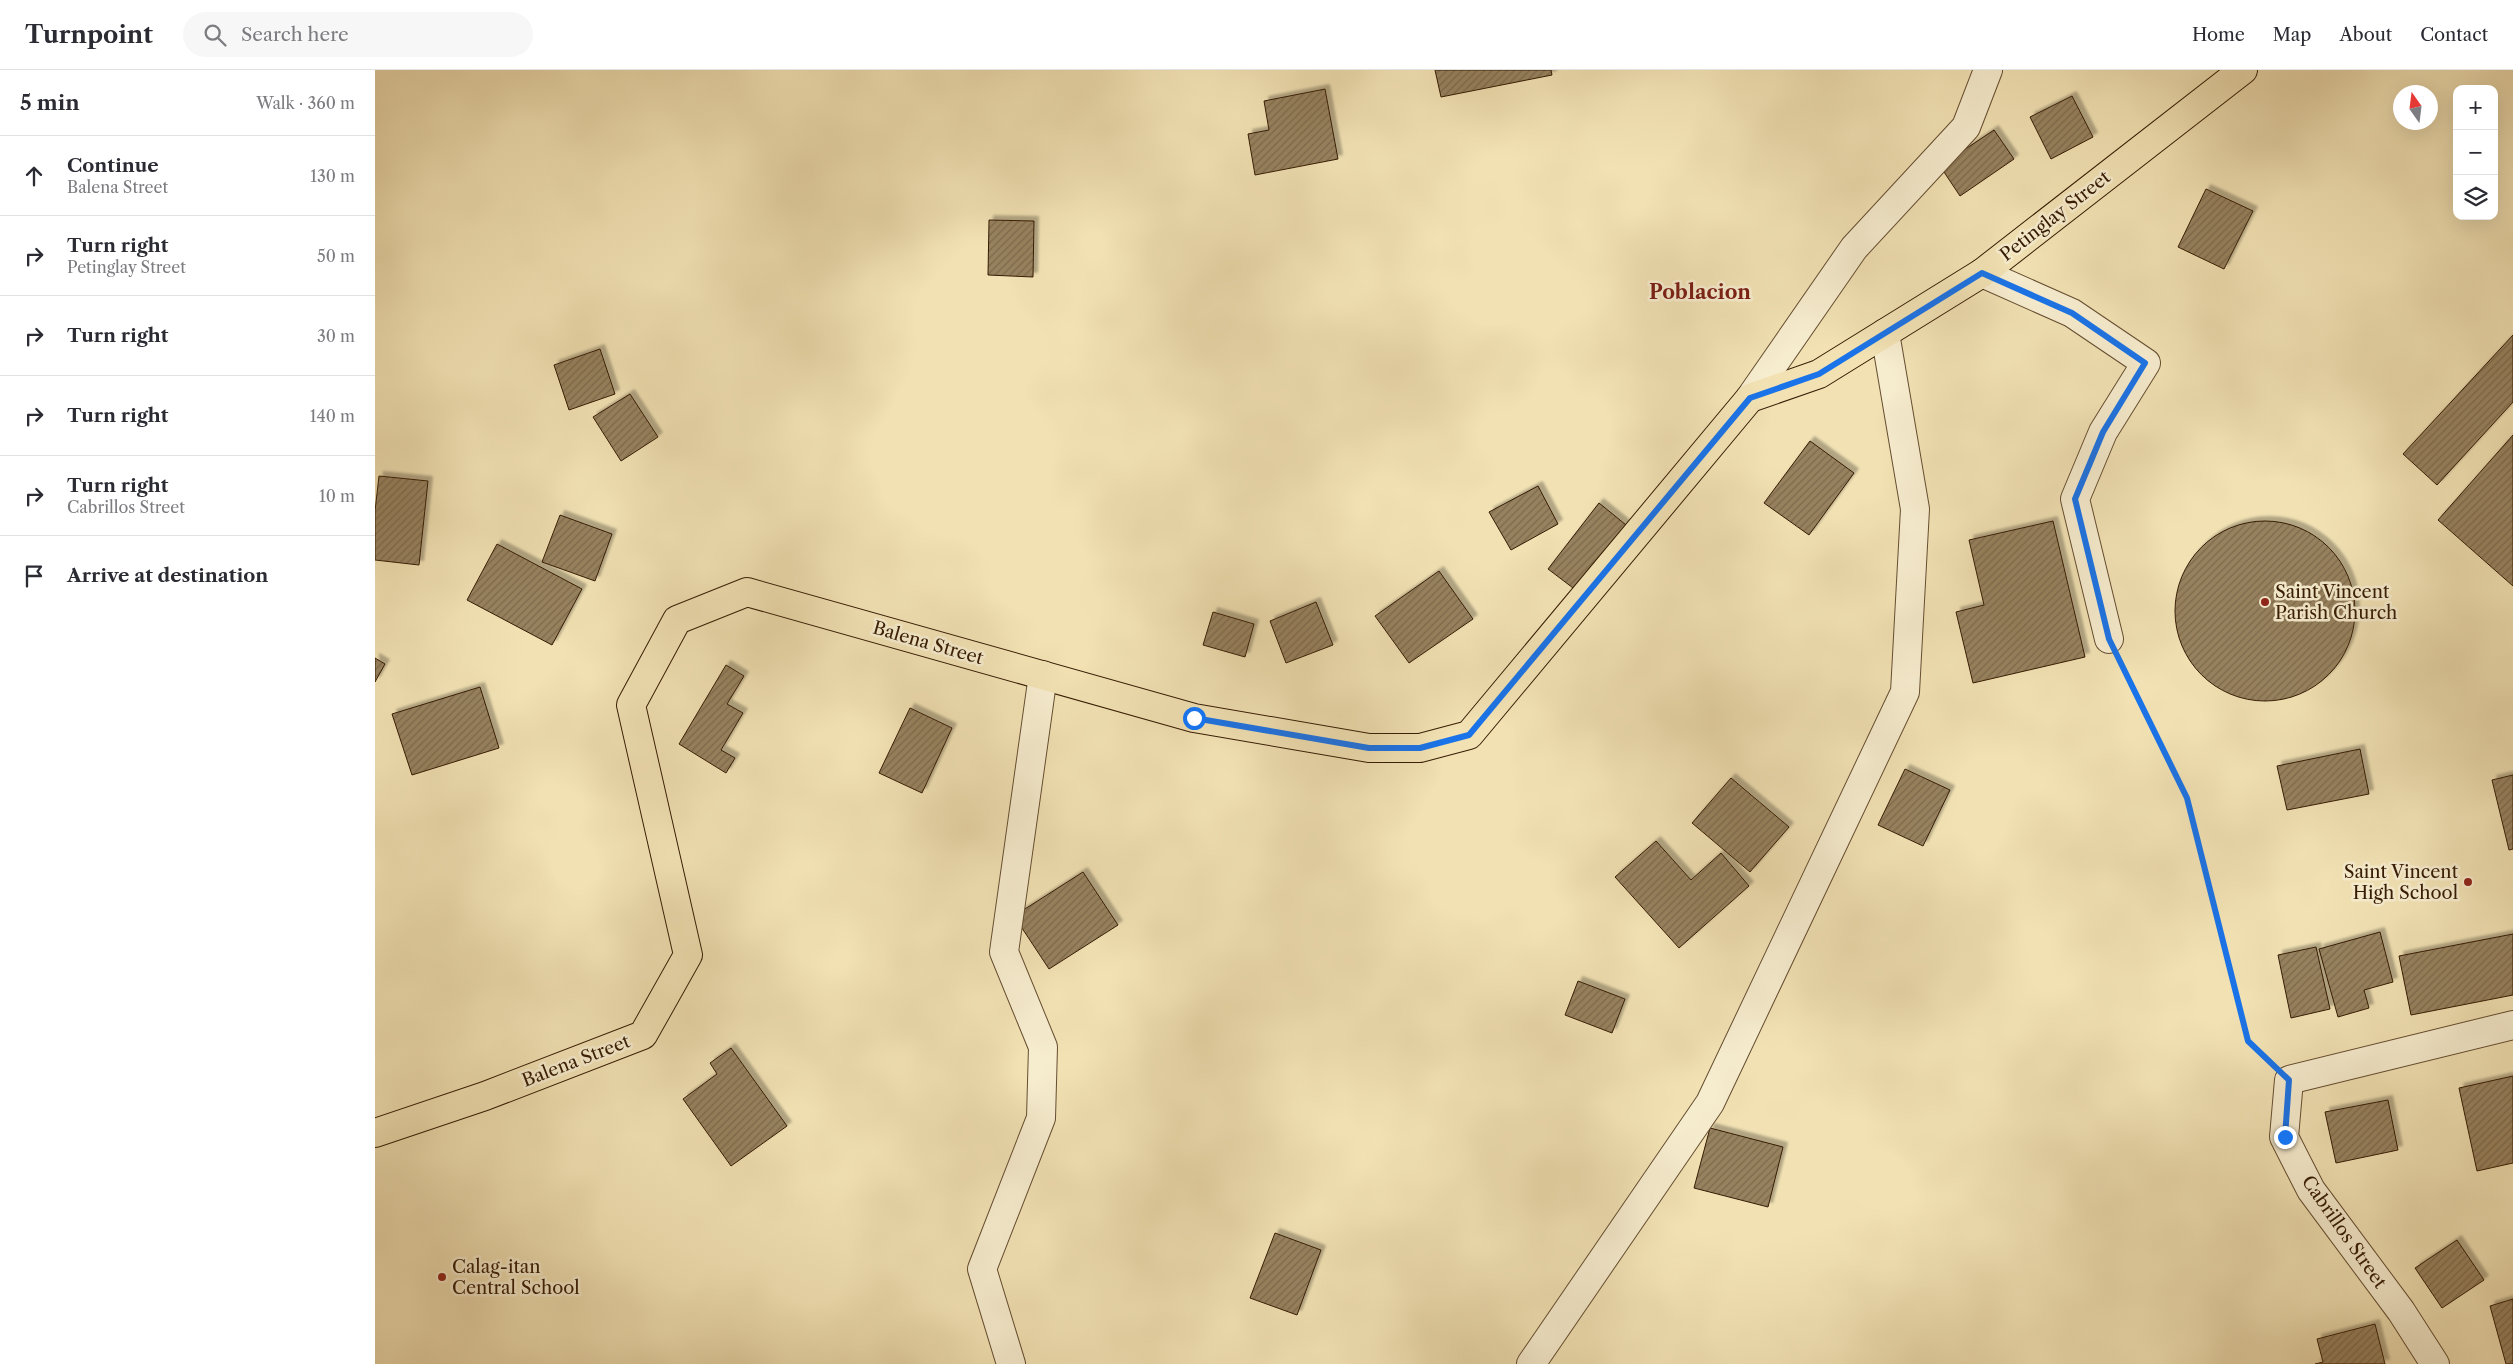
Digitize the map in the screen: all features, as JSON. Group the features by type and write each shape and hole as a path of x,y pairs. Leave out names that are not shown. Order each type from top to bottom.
{"main road":[{"name":"Petinglay Street","path":"1750,398 1819,374 1982,273 2243,70"},
{"name":"Balena Street","path":"375,1133 485,1096 643,1035 688,955 631,705 677,620 747,592 1194,718 1369,748 1420,748 1469,735 1750,398"}],"street":[{"path":"1750,398 1854,248 1967,127 1988,70"},
{"path":"1982,273 2072,313 2145,363 2103,432 2075,499 2109,639"},
{"path":"1531,1364 1710,1103 1905,692 1915,509 1885,333"},
{"path":"1011,1364 982,1269 1041,1118 1043,1047 1004,952 1043,675"},
{"path":"2289,1080 2513,1025"},
{"name":"Cabrillos Street","path":"2289,1080 2285,1137 2311,1190 2401,1311 2435,1364"}],"path":[{"path":"2109,639 2187,798 2248,1041 2289,1080"}],"building":[{"path":"1435,70 1551,70 1552,75 1441,97"},
{"path":"1325,89 1338,159 1255,175 1248,134 1269,130 1264,101"},
{"path":"2072,96 2093,137 2051,159 2030,117"},
{"path":"1994,130 2014,159 1960,196 1940,166"},
{"path":"2206,189 2253,211 2224,269 2178,247"},
{"path":"989,220 1034,221 1033,277 988,275"},
{"path":"2513,335 2513,402 2437,485 2403,454"},
{"path":"600,349 615,394 569,410 554,365"},
{"path":"630,394 658,437 621,461 593,417"},
{"path":"2513,435 2513,586 2438,520"},
{"path":"1810,441 1854,473 1809,535 1764,503"},
{"path":"379,476 428,481 419,565 375,560 375,511"},
{"path":"1538,486 1558,524 1511,550 1489,512"},
{"path":"1599,503 1631,529 1581,594 1548,569"},
{"path":"560,515 612,534 595,581 542,562"},
{"path":"2053,521 2085,657 1973,683 1956,612 1984,605 1969,540"},
{"name":"Saint Vincent Parish Church","path":"2274,521 2283,522 2308,531 2329,547 2345,568 2354,593 2354,629 2345,654 2329,675 2308,691 2300,694 2283,700 2256,701 2247,700 2222,691 2195,668 2185,654 2176,629 2175,602 2176,593 2185,568 2208,541 2222,531 2247,522"},
{"path":"497,544 582,589 552,645 467,600"},
{"path":"1439,571 1473,619 1409,663 1375,616"},
{"path":"1316,602 1333,645 1286,663 1270,621"},
{"path":"1213,612 1254,624 1245,657 1203,645"},
{"path":"375,658 385,664 375,682"},
{"path":"726,665 744,676 727,704 743,713 721,750 735,758 726,773 679,744"},
{"path":"480,687 499,748 412,775 392,714"},
{"path":"910,708 952,728 922,793 879,773"},
{"path":"2360,749 2369,794 2287,810 2277,766"},
{"path":"1905,769 1950,790 1923,846 1878,825"},
{"path":"2513,775 2513,849 2509,850 2492,780"},
{"path":"1731,778 1789,827 1750,872 1692,823"},
{"path":"1656,841 1691,880 1721,853 1749,886 1679,948 1615,877"},
{"path":"1083,872 1118,925 1049,969 1014,916"},
{"path":"2380,932 2393,982 2364,990 2369,1008 2338,1017 2319,949"},
{"path":"2513,934 2513,995 2411,1015 2399,956"},
{"path":"2316,947 2330,1009 2291,1018 2278,955"},
{"path":"1578,981 1625,999 1612,1033 1565,1015"},
{"path":"731,1048 787,1126 731,1166 683,1099 717,1074 710,1063"},
{"path":"2513,1076 2513,1163 2477,1171 2459,1088"},
{"path":"2388,1100 2398,1150 2336,1163 2325,1112"},
{"path":"1710,1128 1783,1147 1768,1207 1694,1188"},
{"path":"1275,1233 1321,1250 1297,1315 1250,1298"},
{"path":"2457,1240 2484,1280 2442,1308 2415,1268"},
{"path":"2513,1299 2513,1364 2506,1364 2490,1306"},
{"path":"2375,1324 2385,1364 2315,1364 2323,1362 2317,1339"}],"place":[{"name":"Saint Vincent Parish Church","path":"2265,602"},
{"name":"Saint Vincent High School","path":"2468,882"},
{"name":"Calag-itan Central School","path":"442,1277"}],"district":[{"name":"Poblacion","path":"1700,292"}],"route":[{"path":"1194,718 1369,748 1420,748 1469,735 1750,398 1819,374 1982,273 2072,313 2145,363 2103,432 2075,499 2109,639 2187,798 2248,1041 2289,1080 2285,1137"}]}
